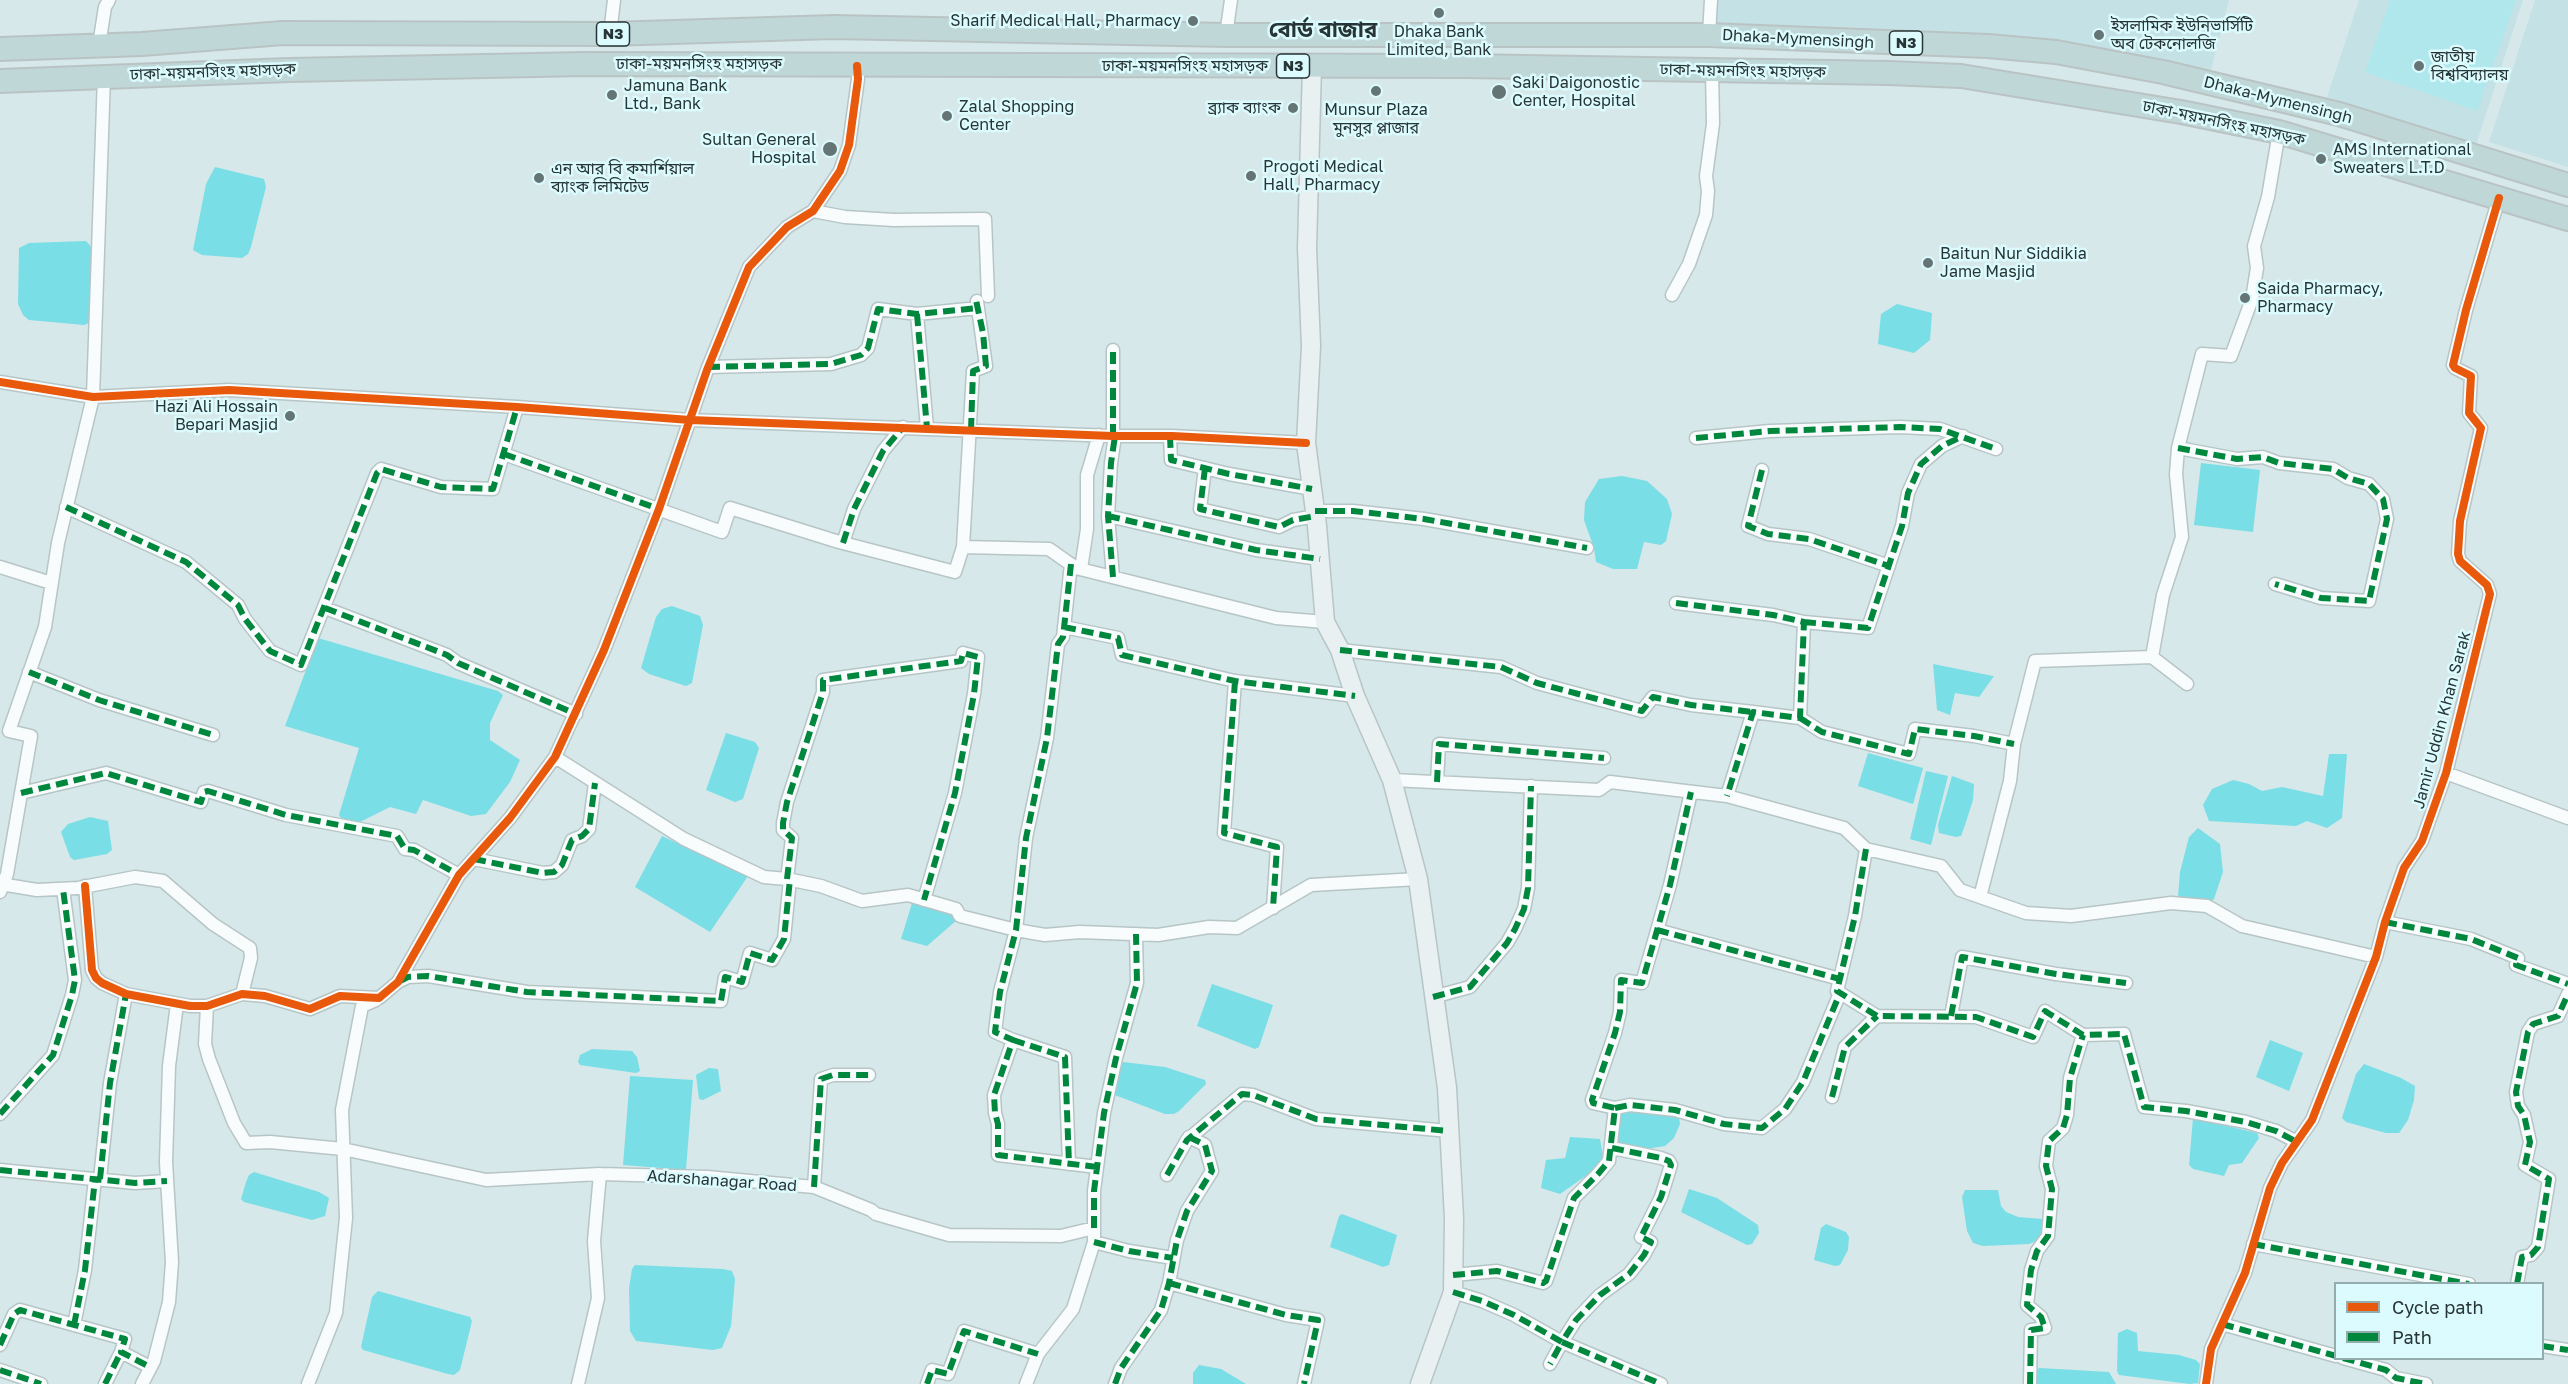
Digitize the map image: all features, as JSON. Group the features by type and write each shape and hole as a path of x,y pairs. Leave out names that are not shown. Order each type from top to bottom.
{"highway":[{"name":"ঢাকা-ময়মনসিংহ মহাসড়ক","path":"0,49 189,41 283,33 610,34 834,27 1226,35"},
{"name":"Dhaka-Mymensingh","path":"1226,35 1709,35 1988,46 2056,52 2163,72 2339,114 2568,185"},
{"name":"ঢাকা-ময়মনসিংহ মহাসড়ক","path":"0,81 104,76 561,64 1312,66 1712,70 1961,76 2181,112 2279,132 2568,219"}],"main road":[{"path":"1312,66 1307,248 1311,346 1306,443 1316,513 1325,622 1340,650 1355,696 1392,780 1418,879 1447,1088 1454,1218 1453,1283 1420,1384"}],"street":[{"path":"99,45 105,7 109,0"},
{"path":"610,34 614,0"},
{"path":"1226,35 1231,0"},
{"path":"1709,35 1711,0"},
{"path":"398,982 459,875 510,818 555,757 604,650 659,509 708,367 749,267 787,227 813,211 840,171 849,145 858,79 857,66"},
{"path":"1672,295 1689,264 1706,215 1708,191 1706,176 1713,124 1712,70"},
{"path":"104,76 93,397 66,507 45,627 4,730 31,736 7,874 1,887 38,890 63,889 135,877 163,881 213,924 250,948 251,958 242,994"},
{"path":"2152,657 2163,596 2182,537 2176,474 2178,448 2202,354 2230,356 2253,299 2257,268 2254,246 2268,197 2279,132"},
{"name":"Jamir Uddin Khan Sarak","path":"2206,1384 2211,1349 2245,1273 2270,1188 2282,1163 2312,1120 2376,957 2385,922 2404,868 2422,842 2446,773 2490,594 2487,585 2460,561 2458,554 2460,521 2481,428 2469,413 2471,375 2453,365 2466,310 2499,198"},
{"path":"504,454 722,532 730,508 843,543 955,572 963,548 973,371 986,366 981,301 986,219 894,220 844,217 813,211"},
{"path":"708,367 799,366 849,360 861,356 868,348 878,309 917,314 981,301"},
{"path":"917,314 927,428"},
{"path":"1113,350 1114,436 1108,516 1113,577"},
{"path":"0,382 93,397 229,390 690,420 1114,436 1170,436 1306,443"},
{"path":"66,507 186,562 238,604 245,619 270,651 301,665 376,473 381,469 441,487 493,489 517,407"},
{"path":"843,543 854,509 883,451 903,427"},
{"path":"1696,438 1770,431 1900,427 1940,429 1996,449"},
{"path":"1069,1164 1065,1057 995,1032 1000,992 1016,930 1026,838 1047,738 1058,644 1064,637 1076,567 1087,529 1087,475 1099,435"},
{"path":"1170,436 1171,460 1312,489"},
{"path":"1676,603 1773,615 1804,622 1868,628 1902,526 1908,493 1921,464 1942,446 1963,436"},
{"path":"2178,448 2238,459 2263,457 2279,463 2333,469 2348,478 2369,484 2383,499 2387,519 2369,601 2321,598 2275,584"},
{"path":"1204,468 1200,509 1279,527 1316,513 1353,511 1424,519 1587,548"},
{"path":"1762,470 1748,526 1768,534 1809,539 1889,566"},
{"path":"1108,516 1256,550 1320,559"},
{"path":"963,548 1049,549 1076,567 1113,577 1276,618 1325,622"},
{"path":"0,567 51,583"},
{"path":"325,608 447,655 458,663 576,714"},
{"path":"1800,718 1804,622"},
{"path":"1064,627 1118,638 1122,655 1235,681 1355,696"},
{"path":"1340,650 1501,667 1536,683 1642,711 1653,697 1691,705 1800,718 1821,732 1910,754 1916,729 1974,736 2014,744"},
{"path":"308,1384 336,1313 346,1218 342,1110 362,1006 379,999 398,982 408,977 428,975 527,992 721,1001 725,977 742,982 750,953 772,960 784,939 792,838 783,830 783,822 787,802 823,692 823,680 961,662 963,653 978,657 974,694 955,793 924,900"},
{"path":"1980,897 2010,781 2014,744 2035,662 2152,657 2187,684"},
{"path":"29,672 99,700 213,735"},
{"path":"1235,681 1224,833 1277,847 1273,908"},
{"path":"1727,796 1753,712"},
{"path":"1437,782 1439,744 1604,758"},
{"path":"555,757 684,839 764,877 788,879 836,890 862,901 908,895 956,909 960,915 1045,935 1080,932 1158,935 1209,927 1237,928 1311,885 1418,879"},
{"path":"21,793 106,773 201,802 204,792 208,791 286,815 397,836 405,849 414,850 459,875"},
{"path":"2446,773 2568,818"},
{"path":"1392,780 1599,790 1610,782 1727,796 1844,828 1866,849 1941,866 1960,890 2026,913 2071,916 2171,903 2207,906 2242,926 2376,957"},
{"path":"474,859 543,873 554,872 562,865 572,840 582,836 589,829 595,783"},
{"path":"1433,997 1470,987 1507,943 1515,929 1524,909 1528,888 1531,786"},
{"path":"1691,792 1670,885 1642,983 1620,980 1620,1012 1592,1100 1593,1103 1615,1108 1630,1105 1675,1110 1724,1124 1762,1128 1785,1109 1803,1082 1840,993"},
{"path":"1866,849 1855,916 1836,991 1877,1016 1976,1017 2033,1037 2045,1011 2083,1035 2124,1034 2144,1107 2186,1111 2246,1122 2276,1131 2297,1142"},
{"path":"85,886 92,970 102,983 126,994 177,1004 207,1006 242,994 265,996 310,1009 340,996 379,999"},
{"path":"0,1114 53,1055 72,995 75,980 63,889"},
{"path":"2385,922 2425,928 2471,939 2518,958 2516,965 2568,984"},
{"path":"1657,930 1840,979"},
{"path":"1026,1384 1038,1354 1073,1309 1094,1242 1094,1191 1104,1113 1116,1058 1137,983 1136,934"},
{"path":"1951,1016 1962,957 2056,974 2126,982"},
{"path":"74,1325 85,1270 111,1071 126,994"},
{"path":"2517,1282 2522,1257 2531,1256 2538,1247 2549,1179 2525,1165 2530,1142 2524,1115 2518,1106 2516,1092 2528,1032 2533,1024 2563,1018 2568,994"},
{"path":"142,1384 150,1367 169,1302 172,1262 167,1181 169,1066 177,1004"},
{"name":"Adarshanagar Road","path":"207,1006 205,1044 234,1123 246,1143 270,1142 343,1149 486,1180 600,1174 707,1177 814,1187 876,1214 949,1235 1061,1236 1094,1228"},
{"path":"1832,1097 1845,1047 1877,1016"},
{"path":"2030,1384 2031,1330 2045,1328 2042,1317 2027,1305 2031,1270 2037,1251 2048,1236 2052,1190 2046,1167 2049,1141 2063,1128 2067,1115 2070,1078 2083,1035"},
{"path":"1013,1040 994,1095 998,1124 998,1155 1097,1167"},
{"path":"814,1187 821,1079 833,1075 870,1075"},
{"path":"1167,1175 1190,1137 1242,1094 1253,1095 1316,1119 1449,1131"},
{"path":"1453,1283 1497,1271 1543,1283 1546,1281 1574,1198 1609,1161 1615,1108"},
{"path":"1115,1384 1121,1368 1161,1310 1187,1211 1212,1171 1205,1145 1190,1137"},
{"path":"1550,1364 1576,1320 1600,1295 1629,1274 1651,1242 1641,1237 1661,1197 1671,1165 1669,1161 1661,1158 1612,1148"},
{"path":"0,1170 135,1183 167,1181"},
{"path":"578,1384 598,1298 594,1241 600,1174"},
{"path":"1094,1242 1129,1251 1173,1258"},
{"path":"2253,1244 2458,1282"},
{"path":"1169,1283 1286,1315 1318,1320 1304,1384"},
{"path":"1453,1283 1562,1342 1661,1384"},
{"path":"0,1345 14,1314 20,1310 125,1339 105,1384"},
{"path":"2222,1324 2334,1355"},
{"path":"927,1384 932,1370 948,1374 964,1332 1038,1354"},
{"path":"2544,1346 2568,1350"},
{"path":"121,1352 150,1367"},
{"path":"2347,1360 2386,1371 2396,1378 2426,1384"},
{"path":"0,1370 41,1384"}],"shaded area":[{"name":"ইসলামিক ইউনিভার্সিটি অব টেকনোলজি","path":"1716,0 2229,0 2210,74 2024,38 1918,31 1715,27"},
{"name":"জাতীয় বিশ্ববিদ্যালয়","path":"2359,0 2523,0 2476,145 2327,97"},
{"path":"2390,0 2516,0 2477,111 2365,72"},
{"path":"2535,0 2568,0 2568,167 2489,142"}],"water":[{"path":"215,167 264,179 266,187 251,247 248,254 242,258 202,255 193,250 206,184"},
{"path":"86,241 92,248 94,267 89,323 84,325 29,320 23,315 18,304 19,248 29,243"},
{"path":"1897,304 1932,313 1930,340 1914,353 1878,344 1881,314"},
{"path":"2201,463 2260,470 2253,532 2194,525"},
{"path":"1622,476 1647,481 1667,499 1672,514 1666,541 1661,545 1644,542 1637,569 1613,569 1596,562 1594,548 1584,520 1585,502 1599,479"},
{"path":"672,606 700,616 703,625 692,683 686,686 649,674 641,668 656,617 662,609"},
{"path":"318,638 498,691 503,695 490,723 490,740 520,760 510,782 486,814 471,816 423,800 416,814 390,807 360,822 341,818 339,815 359,748 285,726"},
{"path":"1933,664 1994,676 1979,697 1955,693 1950,715 1937,710"},
{"path":"726,733 755,742 759,748 743,799 735,802 706,790"},
{"path":"1868,753 1923,768 1913,804 1858,786"},
{"path":"2329,754 2347,754 2342,818 2327,828 2307,821 2296,826 2209,821 2203,805 2212,789 2233,780 2249,784 2262,791 2282,787 2323,796"},
{"path":"1926,771 1948,776 1931,845 1910,839"},
{"path":"1952,776 1974,784 1973,800 1965,825 1961,836 1956,837 1939,833 1938,825"},
{"path":"90,817 108,821 112,850 107,854 74,860 70,857 61,832 68,824"},
{"path":"2198,828 2220,844 2223,872 2214,899 2210,902 2178,897 2180,872 2189,837"},
{"path":"662,836 748,876 710,932 635,887"},
{"path":"913,900 954,910 957,920 927,946 901,939"},
{"path":"1212,984 1273,1005 1259,1047 1255,1049 1197,1026"},
{"path":"2270,1040 2303,1053 2289,1091 2256,1077"},
{"path":"592,1049 632,1051 637,1057 640,1071 636,1073 580,1065 578,1062 580,1055"},
{"path":"1123,1062 1165,1067 1205,1080 1206,1084 1179,1111 1174,1114 1165,1114 1112,1094 1120,1064"},
{"path":"2364,1064 2401,1078 2415,1086 2414,1100 2408,1120 2399,1133 2386,1133 2346,1122 2342,1118 2356,1074"},
{"path":"709,1068 718,1069 721,1091 703,1100 699,1099 696,1075"},
{"path":"630,1076 693,1080 686,1170 623,1165"},
{"path":"1619,1110 1661,1112 1679,1117 1680,1124 1674,1138 1665,1146 1646,1149 1619,1144"},
{"path":"2193,1118 2257,1133 2259,1138 2242,1163 2229,1165 2224,1176 2193,1169 2189,1165"},
{"path":"1570,1137 1600,1139 1604,1163 1560,1194 1541,1188 1546,1160 1565,1158"},
{"path":"254,1172 319,1192 329,1198 325,1216 312,1220 244,1202 241,1199 246,1182 249,1175"},
{"path":"1689,1189 1717,1198 1758,1225 1759,1233 1752,1244 1747,1245 1681,1212"},
{"path":"1965,1190 1998,1190 2001,1206 2006,1212 2018,1217 2043,1219 2044,1230 2041,1239 2029,1244 1983,1246 1973,1243 1967,1231 1962,1197"},
{"path":"1342,1214 1397,1235 1389,1265 1383,1267 1330,1247 1339,1216"},
{"path":"1826,1224 1846,1232 1849,1237 1848,1250 1840,1265 1835,1266 1814,1260 1821,1228"},
{"path":"635,1265 732,1271 735,1279 731,1326 722,1348 713,1350 636,1341 630,1331 629,1288 632,1269"},
{"path":"378,1291 470,1317 472,1321 460,1370 454,1375 448,1374 363,1350 361,1347 372,1297"},
{"path":"2127,1329 2137,1333 2138,1351 2179,1355 2196,1360 2200,1364 2198,1383 2190,1384 2119,1375 2117,1371 2118,1333"},
{"path":"1199,1365 1221,1369 1246,1384 1193,1384 1193,1373"},
{"path":"2037,1369 2109,1372 2116,1384 2036,1384"}],"marked path":[{"path":"971,430 973,371 986,366 983,333 976,300"},
{"path":"708,367 831,364 861,355 868,348 878,309 917,314 978,308"},
{"path":"917,314 927,428"},
{"path":"1113,350 1113,436"},
{"path":"66,507 186,562 238,605 245,619 270,651 301,665 377,473 381,469 441,487 493,489 517,407"},
{"path":"843,543 854,509 883,451 903,427"},
{"path":"1696,438 1770,431 1900,427 1940,429 1996,449"},
{"path":"1113,577 1108,516 1115,436"},
{"path":"1170,436 1171,460 1229,474 1312,489"},
{"path":"1804,622 1868,628 1902,526 1908,493 1921,464 1942,446 1963,436"},
{"path":"2178,448 2237,459 2263,457 2279,463 2333,469 2348,478 2369,484 2383,499 2387,519 2369,601 2321,598 2275,584"},
{"path":"504,454 659,509"},
{"path":"1205,468 1200,509 1279,527 1293,520 1316,516"},
{"path":"1762,470 1748,526 1768,534 1809,539 1889,566"},
{"path":"1315,511 1353,511 1424,519 1587,548"},
{"path":"1108,516 1256,550 1320,559"},
{"path":"1071,564 1063,637 1058,644 1047,738 1026,838 1016,930 1000,992 995,1032 1013,1040 994,1095 998,1124 998,1155 1097,1167"},
{"path":"1676,603 1773,615 1804,622 1800,718 1753,712 1727,796"},
{"path":"325,608 447,655 458,663 576,714"},
{"path":"1064,627 1118,638 1122,655 1235,681 1355,696"},
{"path":"1340,650 1501,667 1537,683 1642,711 1653,697 1691,705 1753,712"},
{"path":"787,879 792,838 783,830 783,823 787,802 823,692 823,680 961,661 963,653 978,657 974,694 955,793 924,900"},
{"path":"29,672 99,700 213,735"},
{"path":"1235,681 1224,833 1277,847 1273,908"},
{"path":"1800,718 1822,732 1909,754 1915,729 1974,736 2014,744"},
{"path":"1437,782 1439,744 1604,758"},
{"path":"21,793 106,773 201,802 204,792 208,791 286,815 397,836 405,849 414,850 459,875"},
{"path":"474,859 543,873 554,872 562,865 572,840 582,836 589,829 595,783"},
{"path":"1433,997 1470,987 1507,943 1515,929 1524,909 1528,888 1531,786"},
{"path":"1453,1275 1497,1271 1543,1283 1546,1281 1574,1198 1609,1161 1615,1108 1593,1103 1592,1100 1615,1033 1620,1012 1621,980 1642,983 1670,885 1691,792"},
{"path":"1866,849 1855,916 1837,991 1877,1016 1976,1017 2033,1037 2045,1011 2083,1035 2124,1034 2144,1107 2186,1111 2246,1122 2276,1131 2297,1142"},
{"path":"400,981 408,977 428,976 527,992 721,1001 725,977 742,982 750,953 772,960 784,939 790,879"},
{"path":"0,1114 53,1055 72,995 75,980 63,889"},
{"path":"2385,922 2471,939 2518,958 2516,965 2568,984"},
{"path":"1657,930 1840,979"},
{"path":"1094,1228 1094,1191 1104,1113 1116,1058 1137,983 1136,934"},
{"path":"1951,1016 1962,957 2056,974 2126,983"},
{"path":"1615,1108 1630,1105 1675,1110 1724,1124 1762,1128 1785,1109 1803,1082 1840,993"},
{"path":"100,1179 110,1083 126,994"},
{"path":"2517,1282 2522,1257 2531,1255 2538,1247 2549,1179 2525,1165 2530,1142 2524,1115 2518,1106 2516,1092 2528,1032 2533,1024 2558,1016 2568,994"},
{"path":"1832,1097 1845,1047 1877,1016"},
{"path":"2030,1384 2031,1330 2045,1328 2041,1317 2027,1305 2031,1270 2037,1251 2048,1236 2052,1189 2046,1166 2049,1141 2063,1128 2067,1115 2070,1078 2083,1035"},
{"path":"1013,1040 1065,1057 1069,1164"},
{"path":"814,1187 821,1079 833,1075 869,1075"},
{"path":"1167,1175 1187,1140 1242,1094 1253,1095 1316,1119 1449,1131"},
{"path":"1115,1384 1121,1368 1161,1310 1177,1240 1187,1211 1212,1171 1205,1145 1189,1137"},
{"path":"1612,1148 1661,1158 1669,1161 1671,1165 1661,1197 1641,1237 1651,1242 1644,1255 1629,1274 1600,1295 1576,1320 1562,1342 1661,1384"},
{"path":"0,1170 135,1183 167,1181"},
{"path":"74,1325 85,1270 95,1179"},
{"path":"1094,1242 1129,1251 1173,1258"},
{"path":"2253,1244 2458,1282"},
{"path":"1169,1283 1286,1315 1318,1320 1304,1384"},
{"path":"1453,1292 1482,1301 1514,1315 1562,1342 1550,1364"},
{"path":"0,1345 14,1314 20,1310 125,1339 121,1352 150,1367"},
{"path":"2222,1324 2334,1355"},
{"path":"927,1384 932,1370 948,1374 964,1331 1038,1354"},
{"path":"2544,1346 2568,1350"},
{"path":"105,1384 121,1352"},
{"path":"2350,1360 2386,1370 2396,1378 2426,1384"},
{"path":"0,1370 41,1384"}],"cycle path":[{"path":"85,886 92,970 102,983 126,994 190,1006 207,1006 242,994 265,996 310,1009 340,996 379,998 398,982 459,875 510,818 555,757 604,650 659,509 707,370 749,267 787,227 813,211 840,171 849,145 858,79 857,66"},
{"path":"2206,1384 2211,1349 2245,1273 2270,1188 2282,1163 2312,1120 2376,957 2385,922 2404,868 2422,841 2446,773 2490,594 2487,585 2460,561 2458,554 2460,521 2481,428 2469,413 2471,376 2453,365 2466,310 2499,198"},
{"path":"0,382 93,397 229,390 690,420 1113,436 1172,436 1306,443"}],"place":[{"name":"Dhaka Bank Limited, Bank","path":"1439,13"},
{"name":"Sharif Medical Hall, Pharmacy","path":"1193,21"},
{"name":"ইসলামিক ইউনিভার্সিটি অব টেকনোলজি","path":"2099,35"},
{"name":"জাতীয় বিশ্ববিদ্যালয়","path":"2419,66"},
{"name":"Munsur Plaza মুনসুর প্লাজার","path":"1376,91"},
{"name":"Saki Daigonostic Center, Hospital","path":"1499,92"},
{"name":"Jamuna Bank Ltd., Bank","path":"612,95"},
{"name":"ব্র্যাক ব্যাংক","path":"1293,108"},
{"name":"Zalal Shopping Center","path":"947,116"},
{"name":"Sultan General Hospital","path":"830,149"},
{"name":"AMS International Sweaters L.T.D","path":"2321,159"},
{"name":"Progoti Medical Hall, Pharmacy","path":"1251,176"},
{"name":"এন আর বি কমার্শিয়াল ব্যাংক লিমিটেড","path":"539,178"},
{"name":"Baitun Nur Siddikia Jame Masjid","path":"1928,263"},
{"name":"Saida Pharmacy, Pharmacy","path":"2245,298"},
{"name":"Hazi Ali Hossain Bepari Masjid","path":"290,416"}],"district":[{"name":"বোর্ড বাজার","path":"1323,30"}]}
